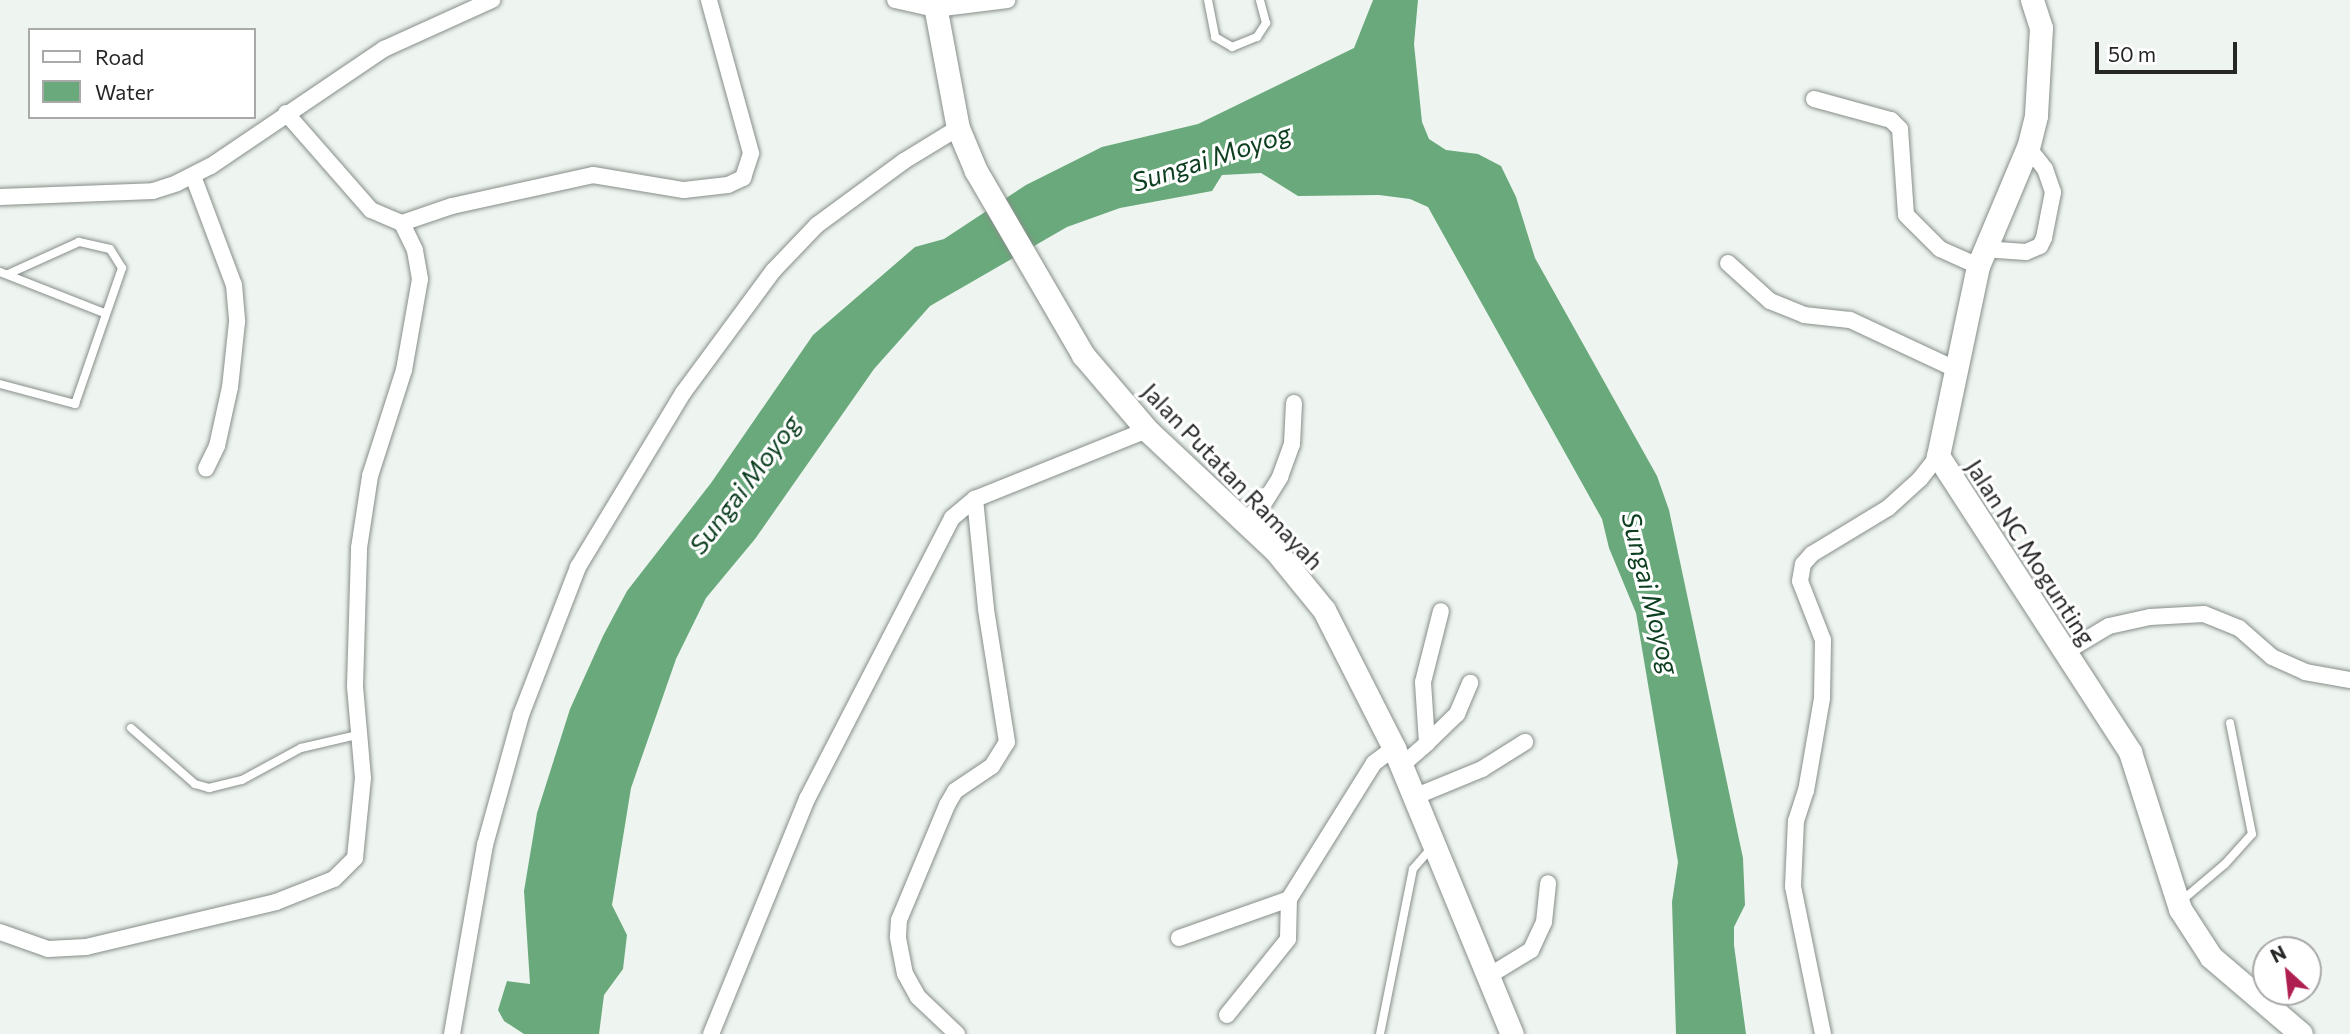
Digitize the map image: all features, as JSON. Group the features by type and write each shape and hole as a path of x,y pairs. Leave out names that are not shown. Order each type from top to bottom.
{"main road":[{"name":"Jalan NC Mogunting","path":"2032,0 2041,28 2036,116 2028,147 1980,258 1938,456 2130,752 2178,904 2211,957 2301,1034"},
{"name":"Jalan Putatan Ramayah","path":"935,4 957,128 976,171 1083,355 1147,430 1245,520 1324,610 1398,757 1512,1034"}],"street":[{"path":"0,197 153,191 193,176 384,49 492,0"},
{"path":"286,113 370,210 402,223 452,205 580,177 633,179 684,190 728,186 743,178 751,153 709,0"},
{"path":"895,0 935,4 1007,0"},
{"path":"1814,99 1891,120 1900,129 1906,215 1940,249 1980,258 2026,251 2040,246 2053,192 2045,169 2028,147"},
{"path":"452,1034 469,922 489,832 521,715 578,567 683,393 773,271 817,225 904,161 957,128"},
{"path":"193,176 234,285 237,322 228,399 217,446 206,469"},
{"path":"0,932 48,949 86,947 276,902 334,879 350,865 359,849 363,778 357,735 359,548 370,476 404,370 419,279 415,250 402,223"},
{"path":"1728,263 1770,301 1804,315 1850,320 1956,370"},
{"path":"1245,520 1264,503 1280,477 1292,444 1294,403"},
{"path":"711,1034 807,799 935,544 952,519 975,499 1147,430"},
{"path":"1823,1034 1793,886 1796,821 1807,791 1822,686 1823,640 1800,581 1803,564 1812,554 1888,508 1920,479 1938,456"},
{"path":"957,1034 918,997 905,974 898,937 899,920 947,805 955,791 992,766 1007,742 986,609 975,499"},
{"path":"1427,743 1423,682 1441,611"},
{"path":"2064,653 2109,626 2150,617 2204,614 2239,628 2272,657 2305,672 2350,680"},
{"path":"1227,1016 1288,939 1289,899 1374,762 1398,757 1427,743 1457,714 1470,683"},
{"path":"1414,797 1482,769 1525,742"},
{"path":"1487,977 1531,950 1544,922 1548,883"},
{"path":"1179,938 1289,899"}],"lane":[{"path":"1208,0 1215,37 1232,47 1257,37 1266,23 1260,0"},
{"path":"0,384 75,404 104,313 122,268 110,249 95,243 60,247 4,273"},
{"path":"4,273 104,313"},
{"path":"2178,904 2225,864 2252,834 2230,723"},
{"path":"131,727 195,784 209,788 242,779 301,748 357,735"},
{"path":"1380,1034 1413,869 1434,846"}],"water":[{"name":"Sungai Moyog","path":"1373,0 1418,0 1414,44 1422,122 1429,139 1446,150 1478,154 1501,166 1516,197 1535,258 1657,476 1669,510 1743,858 1745,905 1734,927 1734,945 1746,1034 1676,1034 1672,902 1678,862 1636,613 1609,548 1602,519 1428,207 1410,199 1379,195 1298,196 1261,173 1222,175 1212,191 1120,208 1067,227 930,306 874,369 755,539 706,598 676,659 631,788 612,905 627,935 623,969 604,995 599,1034 524,1034 504,1021 498,1010 507,981 530,984 524,891 537,813 570,709 627,591 711,483 813,335 915,247 944,239 1026,185 1102,147 1198,124 1354,48"}]}
